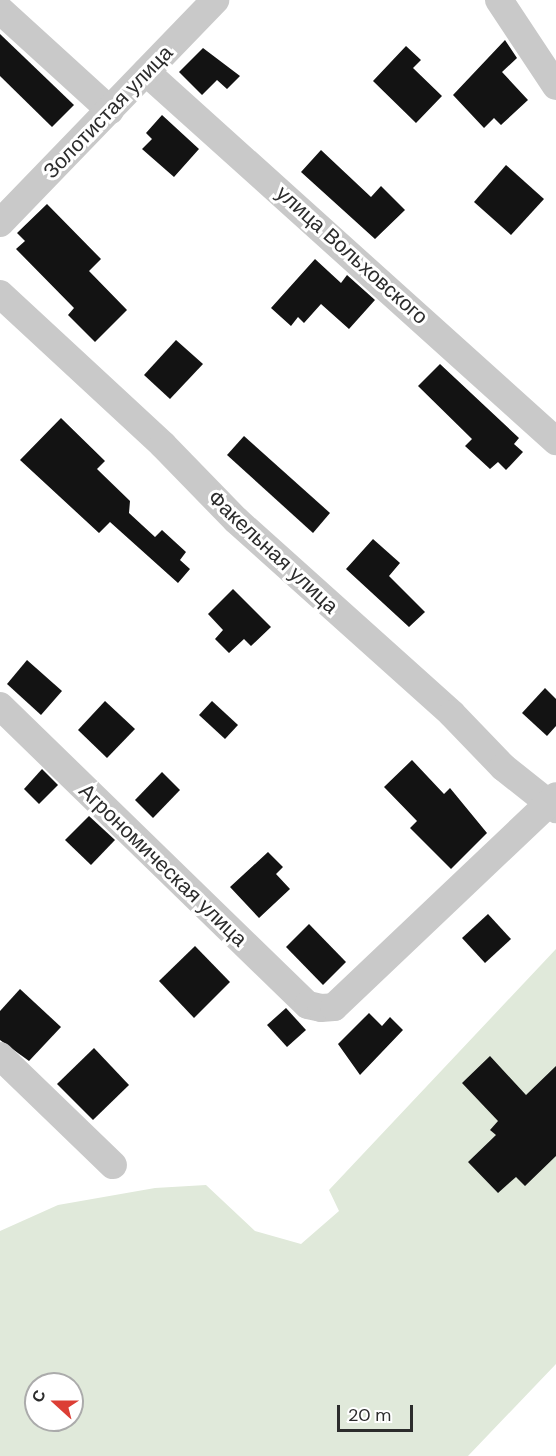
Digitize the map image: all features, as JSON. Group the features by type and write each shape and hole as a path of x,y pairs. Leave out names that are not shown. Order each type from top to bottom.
{"street":[{"name":"Золотистая улица","path":"0,223 215,0"},
{"path":"499,0 556,86"},
{"path":"0,10 110,110"},
{"name":"улица Вольховского","path":"146,72 556,441"},
{"name":"Факельная улица","path":"0,294 163,445 236,520 554,804"},
{"name":"Агрономическая улица","path":"0,706 308,1005 334,1007 554,804"},
{"path":"0,1056 113,1165"}],"green space":[{"path":"556,949 556,1364 468,1456 0,1456 0,1231 58,1205 155,1188 206,1185 255,1231 301,1244 339,1211 329,1190"}],"building":[{"path":"0,34 74,105 52,127 0,76"},
{"path":"505,40 517,58 502,72 528,100 501,125 494,118 484,128 453,95"},
{"path":"406,46 421,60 413,68 442,96 416,123 373,81"},
{"path":"203,48 240,76 227,89 217,80 202,95 179,72"},
{"path":"162,115 199,149 174,177 142,149 152,139 146,133"},
{"path":"321,150 371,197 381,186 405,210 375,239 301,172"},
{"path":"506,165 544,199 511,235 474,202"},
{"path":"47,204 101,259 89,271 127,310 95,342 68,315 74,308 16,249 25,241 17,233"},
{"path":"315,259 341,283 347,275 375,300 349,329 321,304 304,323 298,317 291,326 271,308"},
{"path":"176,340 203,364 170,399 144,375"},
{"path":"440,364 519,438 514,444 523,452 506,470 498,462 490,469 465,446 472,439 418,386"},
{"path":"61,418 105,461 97,469 130,501 129,513 155,537 162,530 186,552 180,560 190,569 178,583 110,522 99,533 20,460"},
{"path":"244,436 330,513 313,533 227,455"},
{"path":"373,539 400,563 389,576 425,612 409,627 346,569"},
{"path":"233,589 271,627 251,646 244,639 229,653 215,639 223,630 208,614"},
{"path":"27,660 62,691 41,715 7,684"},
{"path":"545,688 556,699 556,726 547,736 522,713"},
{"path":"105,701 135,729 107,758 78,730"},
{"path":"212,701 238,725 225,739 199,715"},
{"path":"412,760 444,794 450,788 487,833 451,869 410,828 417,821 384,787"},
{"path":"42,769 58,785 39,804 24,789"},
{"path":"162,772 180,790 153,818 135,800"},
{"path":"89,816 115,840 91,865 65,840"},
{"path":"268,852 283,867 276,874 290,889 259,918 230,887"},
{"path":"488,914 511,939 485,963 462,938"},
{"path":"309,924 346,962 323,985 286,947"},
{"path":"195,946 230,982 194,1018 159,981"},
{"path":"20,989 61,1027 29,1061 0,1040 0,1011"},
{"path":"286,1008 306,1030 287,1047 267,1025"},
{"path":"369,1013 382,1026 390,1017 403,1030 360,1075 338,1044"},
{"path":"94,1048 129,1085 93,1120 57,1084"},
{"path":"490,1056 526,1095 556,1066 556,1156 525,1186 516,1177 498,1193 468,1162 496,1135 490,1130 498,1121 462,1083"}]}
